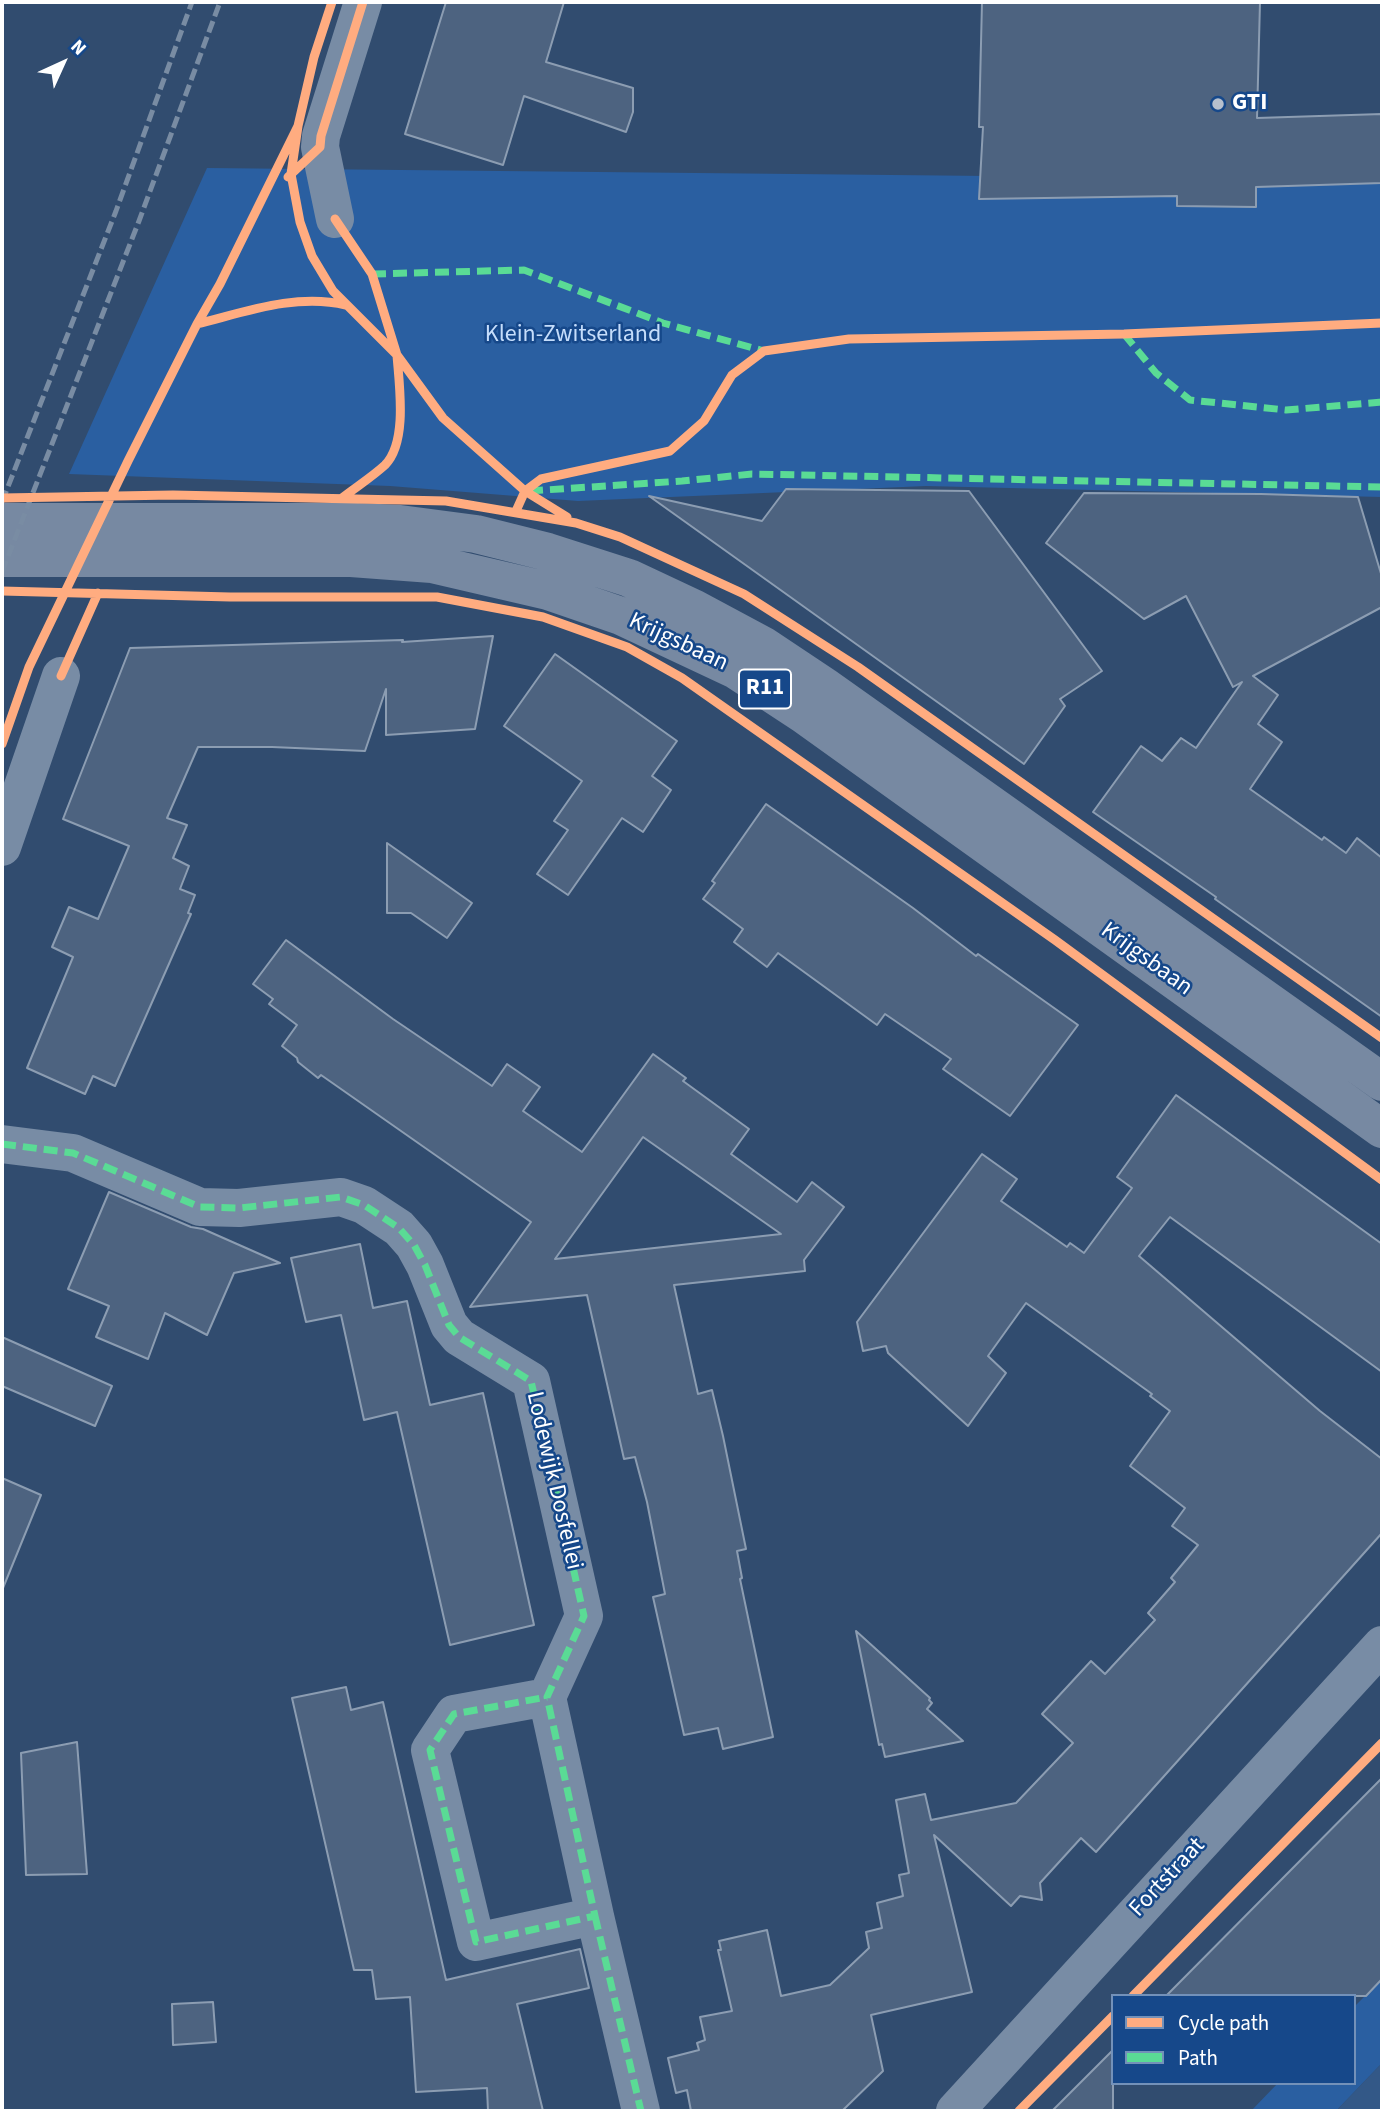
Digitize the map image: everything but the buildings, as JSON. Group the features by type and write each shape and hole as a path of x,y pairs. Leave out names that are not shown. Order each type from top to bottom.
{"main road":[{"name":"Krijgsbaan","path":"2,522 400,524 476,534 548,552 629,578 764,646 824,686 1382,1082"},
{"name":"Krijgsbaan","path":"17,559 337,558 432,564 548,591 621,616 736,670 803,714 1382,1129"}],"street":[{"path":"335,219 320,147 321,136 363,2"},
{"path":"2,847 61,676"},
{"name":"Lodewijk Dosfellei","path":"2,1144 73,1153 200,1207 239,1208 341,1197 364,1205 399,1228 414,1245 449,1325 459,1337 531,1381 584,1616 547,1696"},
{"name":"Fortstraat","path":"955,2111 1382,1645"},
{"path":"595,1916 476,1942 430,1750 454,1714 547,1696 641,2111"}],"green space":[{"name":"Klein-Zwitserland","path":"207,168 1382,180 1382,497 926,486 578,501 390,486 69,474"},
{"path":"1382,1979 1382,2063 1336,2111 1251,2111 1276,2085 1356,2085 1356,2005"}],"shaded area":[{"path":"1382,2063 1382,2111 1336,2111"}],"railway":[{"path":"2,502 116,211 192,2"},
{"path":"2,572 139,221 220,2"}],"marked path":[{"path":"372,274 524,270 663,323 764,351"},
{"path":"1124,334 1156,373 1190,400 1286,410 1382,402"},
{"path":"529,491 752,474 1382,487"},
{"path":"2,1144 73,1153 200,1207 239,1208 341,1197 364,1205 399,1228 414,1245 449,1325 459,1337 531,1381 584,1616 547,1697 595,1916 476,1942 430,1750 454,1714 547,1697"},
{"path":"595,1916 641,2111"}],"cycle path":[{"path":"332,2 314,57 298,126 291,174 300,222 312,256 333,291 397,355 400,396 399,428 392,455 385,465 342,498"},
{"path":"288,177 320,147 321,136 363,2"},
{"path":"2,744 29,667 128,461 298,126"},
{"path":"335,219 372,274 397,355 443,418 525,491 567,517"},
{"path":"197,324 290,303 308,301 346,305"},
{"path":"516,511 525,491 541,479 670,451 704,421 732,375 764,351 849,339 1124,334 1382,323"},
{"path":"2,498 173,495 446,501 576,523 620,537 744,594 858,667 1382,1038"},
{"path":"2,591 230,597 437,597 543,617 627,647 682,678 1055,940 1382,1180"},
{"path":"61,676 98,593"},
{"path":"1135,1994 1382,1743"},
{"path":"1019,2111 1111,2018"}],"place":[{"name":"GTI","path":"1218,104"}]}
